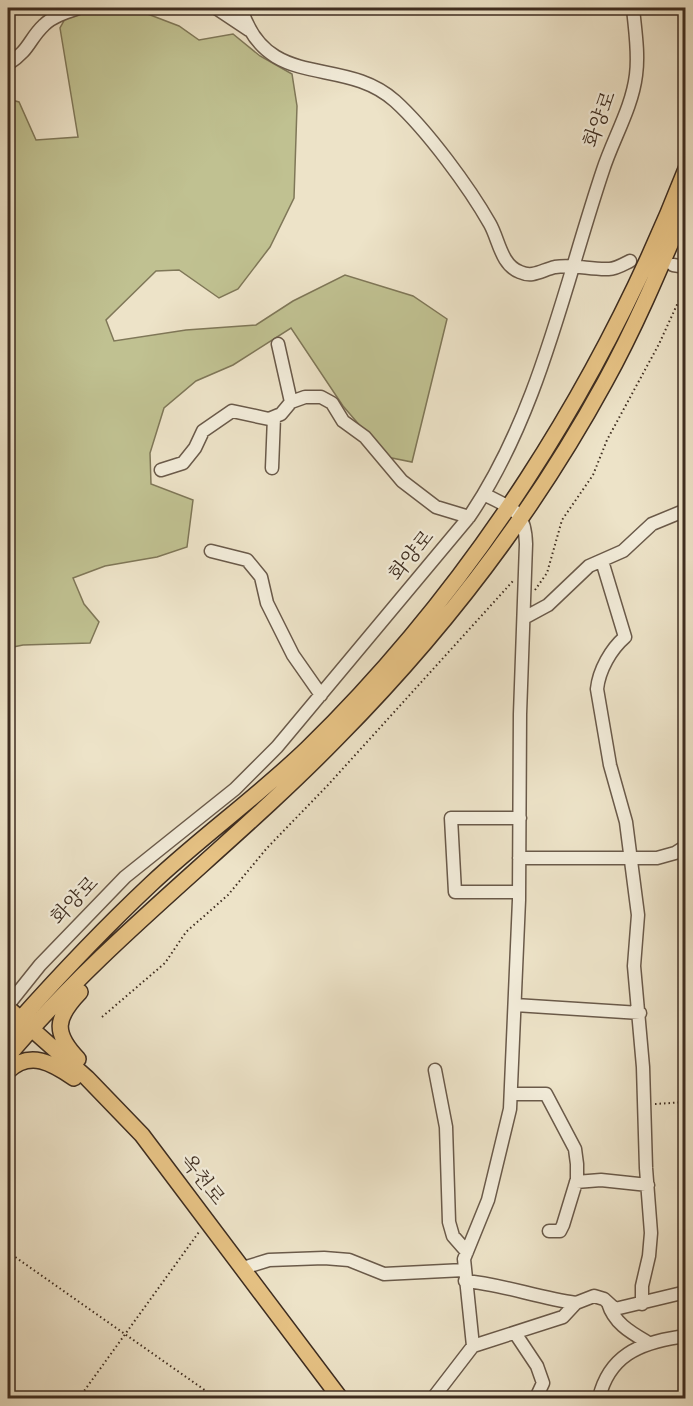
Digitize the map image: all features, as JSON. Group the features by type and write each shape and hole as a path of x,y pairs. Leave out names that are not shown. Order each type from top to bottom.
{"main road":[{"path":"8,1056 24,1025 152,884 283,772 366,687 436,606 507,507 545,449 611,334 665,221 686,169"},
{"path":"8,1033 24,1025 145,919 336,740 394,678 481,572 578,430 606,381 653,285 686,207"},
{"path":"115,1105 97,1079 64,1045 59,1024 68,1005 138,933 145,919"},
{"name":"옥천로","path":"8,1007 24,1025 115,1105 209,1221 340,1398"},
{"path":"8,1071 20,1061 37,1059 50,1062 115,1105"}],"street":[{"path":"8,64 23,54 42,26 54,17 79,8"},
{"path":"216,8 249,30 278,58 294,66 356,78 393,99 416,120 483,211 497,237 505,262 519,272 533,275 553,268 574,266 611,270 630,261"},
{"path":"241,8 249,30"},
{"name":"화양로","path":"8,1007 40,965 125,877 235,789 277,747 469,517 484,494 518,424 545,354 603,169 636,77 638,51 633,8"},
{"path":"278,344 291,402"},
{"path":"161,470 183,463 195,448 203,431 232,411 269,419 281,414 291,402 305,397 321,397 332,402 344,421 364,437 402,481 436,507 469,517"},
{"path":"272,468 274,417"},
{"path":"473,1346 472,1320 465,1276 467,1252 488,1200 510,1109 511,1094 519,892 526,523 521,516 484,494"},
{"path":"524,618 548,604 589,566 623,551 652,524 686,510"},
{"path":"211,551 247,560 261,577 267,603 293,655 321,695"},
{"path":"602,561 625,637 611,654 598,679 597,689 610,765 626,822 638,915 633,966 640,1013 651,1233 649,1256 642,1286 642,1304"},
{"path":"519,892 455,892 451,818 520,818"},
{"path":"519,858 657,858 675,853 686,846"},
{"path":"515,1005 640,1013"},
{"path":"435,1070 446,1126 449,1222 453,1236 467,1252"},
{"path":"511,1094 546,1094 575,1149 576,1182 560,1231 549,1230"},
{"path":"576,1182 601,1180 648,1185"},
{"path":"243,1268 269,1260 324,1258 349,1260 384,1274 465,1276 542,1299 576,1303"},
{"path":"433,1398 473,1346 562,1317 576,1303 594,1296 615,1309 686,1292"},
{"path":"608,1303 612,1316 630,1332 647,1342"},
{"path":"515,1333 537,1366 543,1383 536,1398"},
{"path":"599,1398 603,1380 611,1366 647,1342 679,1337"}],"path":[{"path":"524,595 536,590 547,573 562,520 593,475 607,440 659,344 686,285"},
{"path":"102,1017 165,963 186,932 228,895 267,848 328,785 507,586 525,572"},
{"path":"643,1106 686,1102"},
{"path":"79,1398 124,1333 209,1221"},
{"path":"8,1252 216,1398"}],"green space":[{"path":"71,8 132,8 179,26 199,40 233,34 260,56 292,74 297,106 294,198 270,247 238,289 219,298 179,270 156,271 106,320 114,341 186,330 256,325 293,301 345,275 413,296 447,319 412,462 387,457 343,406 291,328 233,365 196,381 164,408 150,453 151,484 193,500 187,547 157,557 105,566 73,578 84,604 99,622 90,643 23,645 8,648 8,99 19,102 36,140 78,137 60,28"}]}
